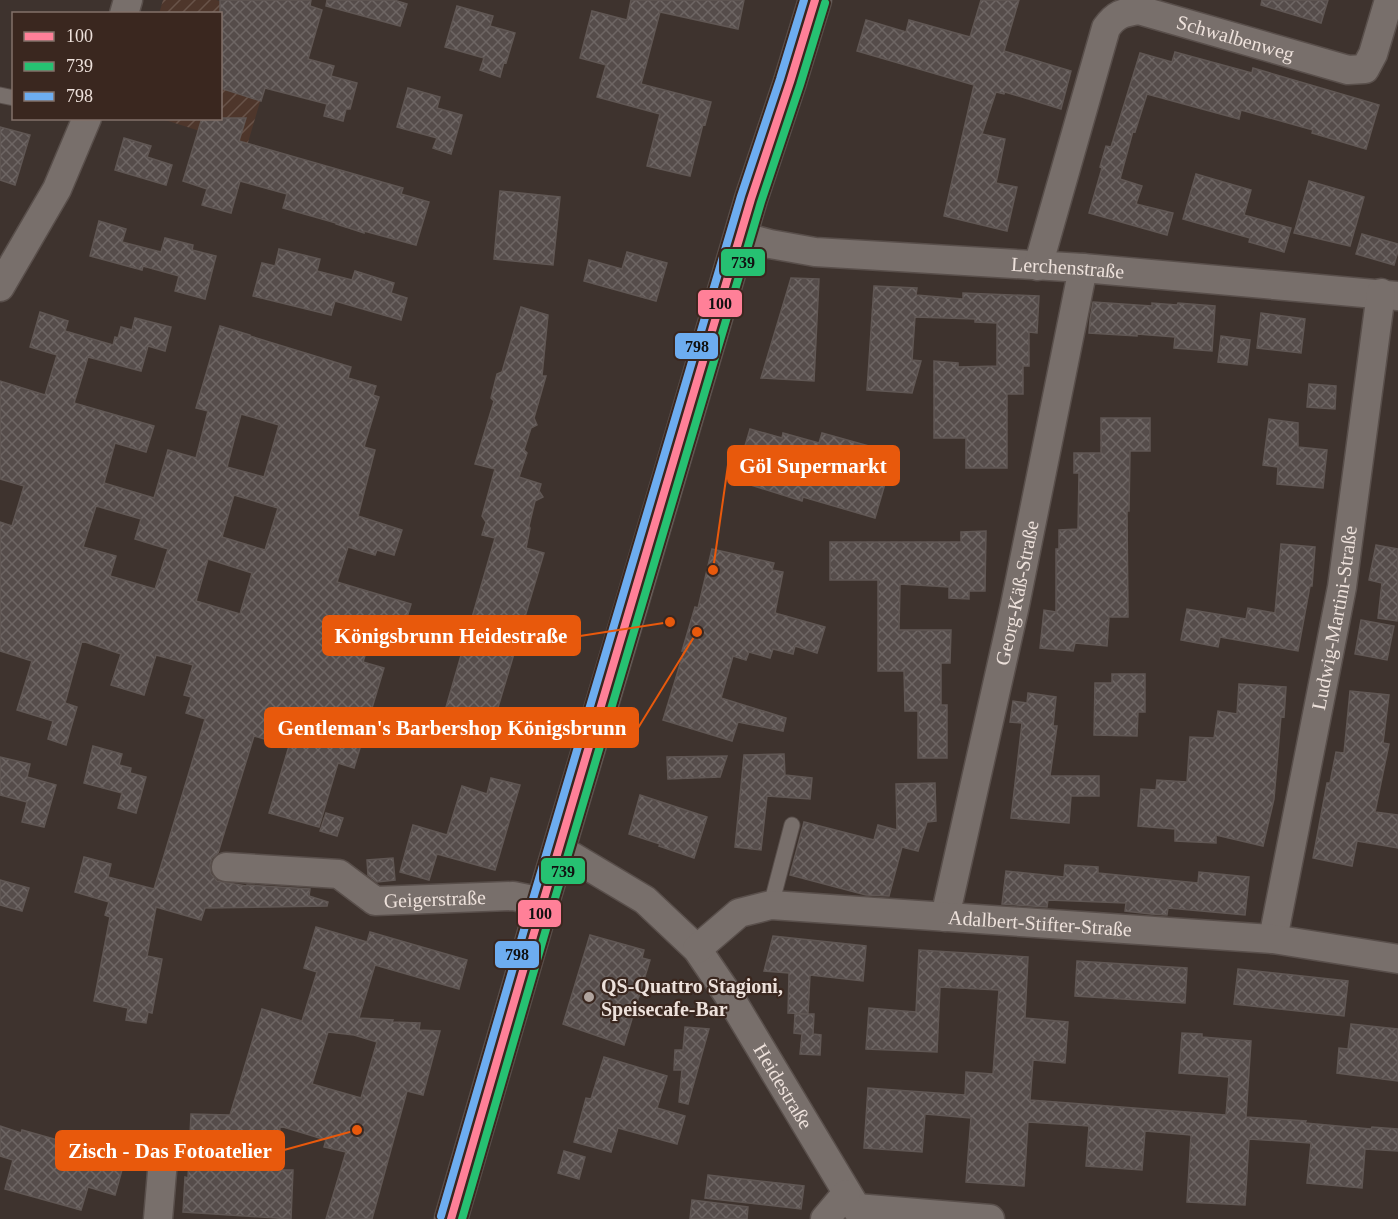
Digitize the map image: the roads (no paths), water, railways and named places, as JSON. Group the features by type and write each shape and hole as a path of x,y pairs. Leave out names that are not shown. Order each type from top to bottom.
{"street":[{"path":"452,1219 558,850 751,199 815,0"},
{"name":"Schwalbenweg","path":"1038,266 1106,28 1113,18 1124,12 1139,10 1348,70 1365,69 1373,54 1389,0"},
{"path":"0,286 57,189 83,120"},
{"name":"Lerchenstraße","path":"740,236 814,252 1083,268 1389,294"},
{"name":"Georg-Käß-Straße","path":"945,917 1015,605 1083,268"},
{"name":"Ludwig-Martini-Straße","path":"1273,939 1342,587 1389,294"},
{"name":"Heidestraße","path":"558,850 645,900 697,949 731,999 855,1207"},
{"name":"Geigerstraße","path":"226,867 339,874 375,902 513,896 543,902"},
{"name":"Adalbert-Stifter-Straße","path":"697,949 740,913 771,906 1273,939 1398,959"},
{"path":"158,1219 163,1160"},
{"path":"825,1219 855,1207 990,1219"}],"lane":[{"path":"771,906 792,825"}],"place":[{"name":"Göl Supermarkt","path":"713,570"},
{"name":"Königsbrunn Heidestraße","path":"670,622"},
{"name":"Gentleman's Barbershop Königsbrunn","path":"697,632"},
{"name":"QS-Quattro Stagioni, Speisecafe-Bar","path":"589,997"},
{"name":"Zisch - Das Fotoatelier","path":"357,1130"}]}
